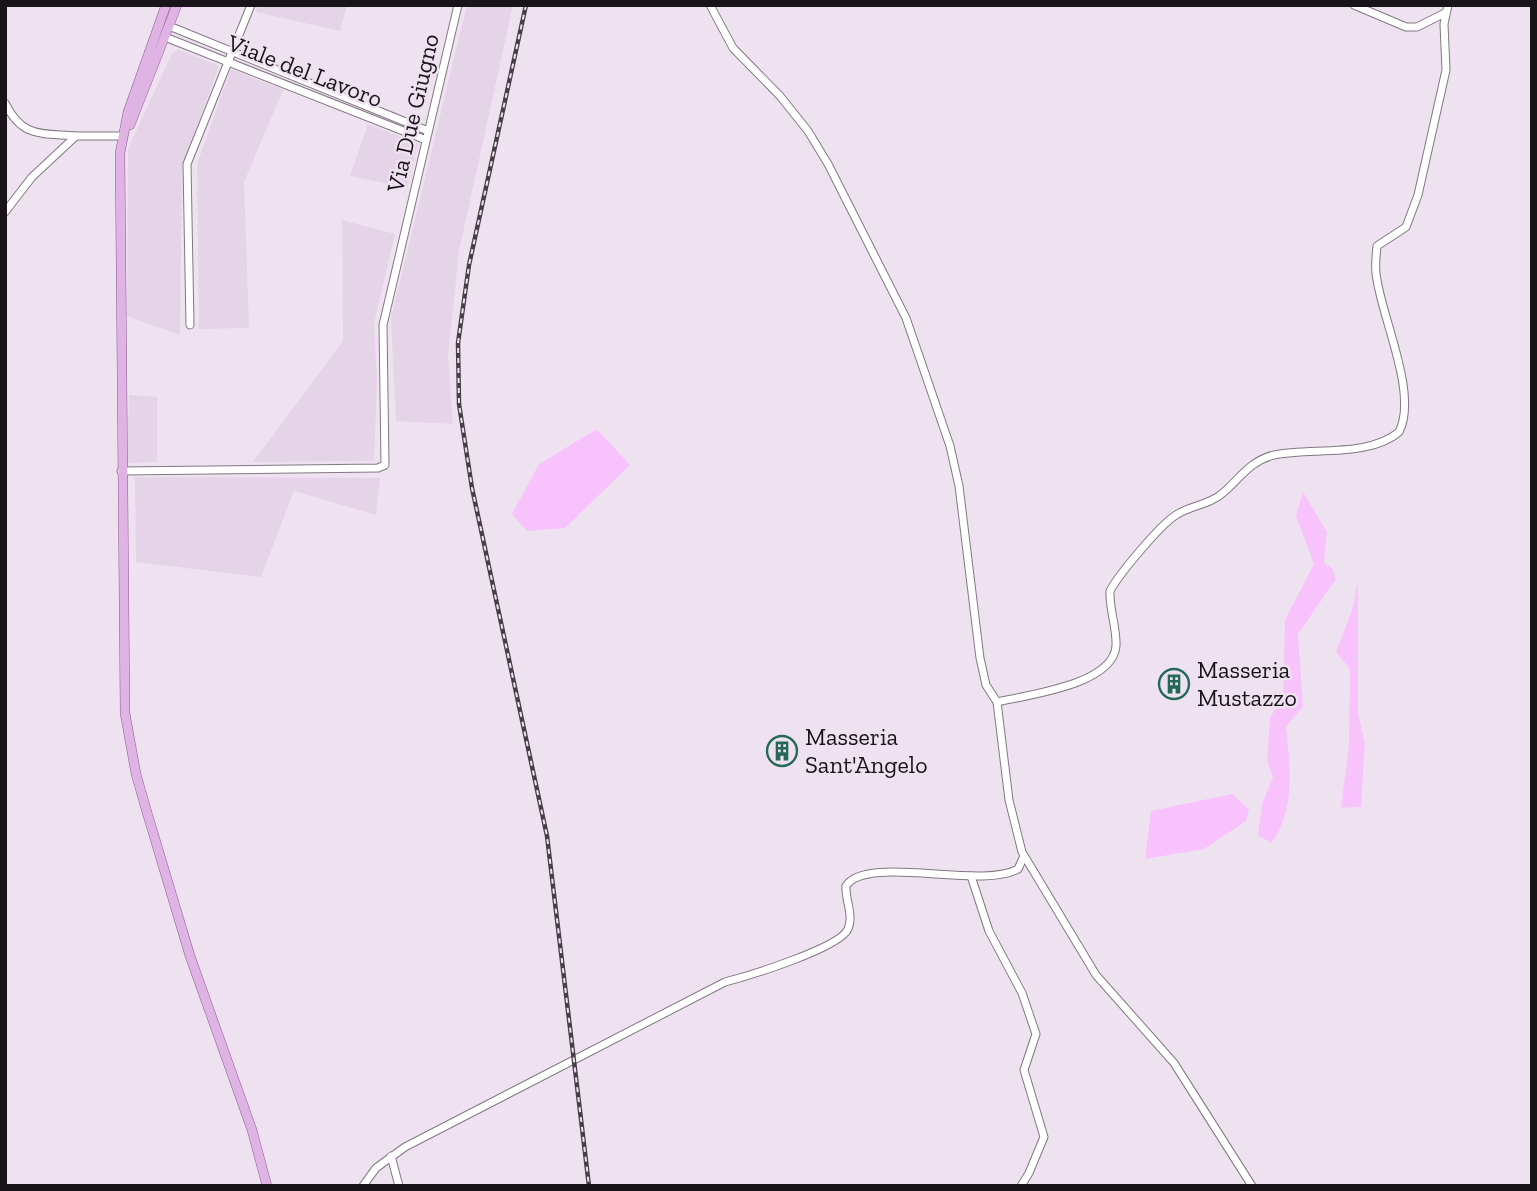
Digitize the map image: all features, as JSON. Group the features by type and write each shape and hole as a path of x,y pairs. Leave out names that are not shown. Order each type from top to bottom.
{"main road":[{"path":"120,153 148,79 170,33 172,6"},
{"path":"172,6 142,70 120,153 124,688 128,737 135,774 190,956 252,1130 267,1186"}],"street":[{"path":"190,325 187,164 251,5"},
{"name":"Via Due Giugno","path":"121,471 378,468 384,465 383,325 458,5"},
{"path":"710,5 733,48 780,96 808,131 828,164 906,318 953,459 974,590 980,658 986,685 997,702 1009,800 1016,837 1024,856 1096,975 1174,1063 1252,1186"},
{"path":"1353,5 1406,27 1417,27 1447,9"},
{"path":"997,702 1082,682 1104,667 1116,648 1110,611 1112,587 1176,514 1203,505 1223,493 1254,463 1275,455 1362,446 1399,432 1403,420 1403,390 1376,273 1377,246 1406,227 1418,195 1446,70 1447,9"},
{"path":"142,70 154,47 170,33 232,52 427,135"},
{"name":"Viale del Lavoro","path":"170,33 228,62 427,135"},
{"path":"5,103 15,122 27,131 76,136 123,136"},
{"path":"5,212 32,177 76,136"},
{"path":"363,1186 376,1168 391,1156 725,982 762,973 842,937 851,921 846,886 853,878 896,872 971,876 1013,871 1024,856"},
{"path":"971,876 989,931 1022,993 1036,1034 1024,1070 1044,1137 1030,1173 1021,1186"},
{"path":"391,1156 398,1186"}],"shaded area":[{"path":"258,5 347,5 340,31 256,12"},
{"path":"467,5 513,5 459,251 448,356 453,424 396,421 391,318"},
{"path":"179,50 219,66 182,167 180,335 127,316 128,149 172,53"},
{"path":"231,69 283,90 244,182 249,328 199,329 197,164"},
{"path":"368,124 418,143 407,188 350,176"},
{"path":"342,220 395,234 374,324 377,381 374,461 253,462 343,341"},
{"path":"129,395 157,397 157,462 127,463"},
{"path":"597,429 630,465 565,528 527,531 512,514 539,464"},
{"path":"135,477 380,478 376,515 294,491 261,577 136,562"},
{"path":"1303,492 1327,532 1324,563 1332,568 1336,579 1298,634 1303,706 1286,727 1290,772 1288,802 1279,831 1271,843 1258,835 1262,804 1273,777 1267,760 1270,718 1283,695 1285,620 1314,564 1296,516"},
{"path":"1358,580 1358,713 1365,744 1361,807 1341,808 1349,745 1350,669 1336,652 1353,608"},
{"path":"1232,794 1249,809 1246,821 1204,849 1145,859 1151,811"}],"railway":[{"path":"526,5 469,265 458,343 459,404 472,488 547,836 589,1186"}],"place":[{"name":"Masseria Mustazzo","path":"1174,684"},
{"name":"Masseria Sant'Angelo","path":"782,751"}]}
